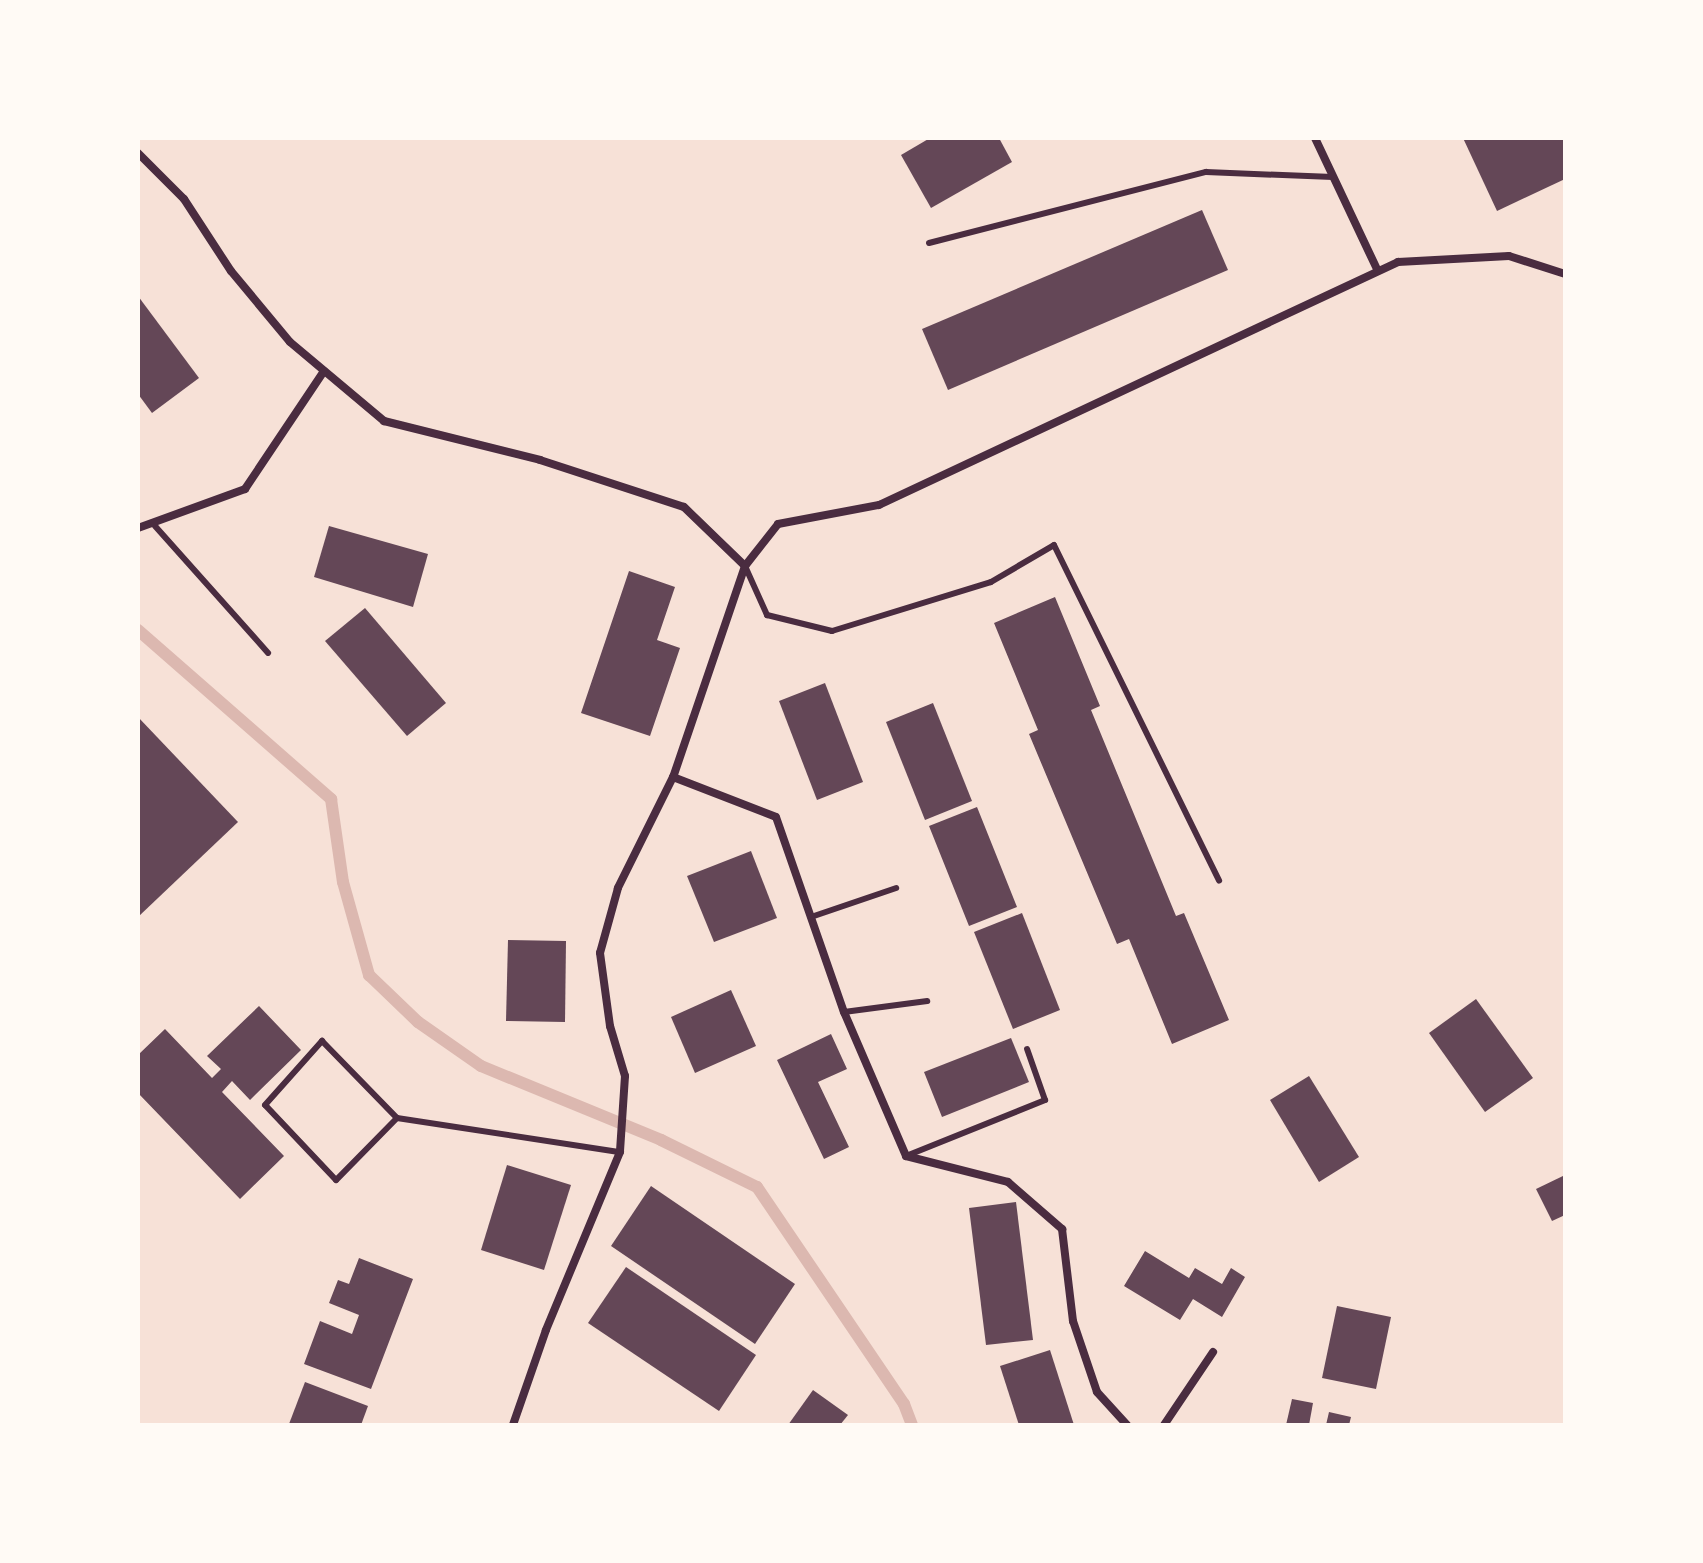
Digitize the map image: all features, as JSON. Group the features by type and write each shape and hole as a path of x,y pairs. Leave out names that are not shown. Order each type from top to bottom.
{"street":[{"path":"1315,138 1378,271"},
{"path":"138,153 184,199 231,271 290,342 384,421 540,460 684,507 745,566"},
{"path":"513,1425 546,1330 620,1152 625,1076 610,1026 600,953 618,888 673,777 745,566 778,524 879,505 1398,262 1509,256 1565,274"},
{"path":"138,528 155,526 245,489 324,371"},
{"path":"673,777 776,817 844,1012 906,1156 1008,1182 1062,1229 1073,1321 1097,1392 1127,1425"},
{"path":"1164,1425 1213,1352"}],"lane":[{"path":"929,243 1206,172 1333,177"},
{"path":"155,526 268,653"},
{"path":"745,566 767,615 832,631 991,582 1054,545 1219,881"},
{"path":"811,917 896,888"},
{"path":"844,1012 927,1001"},
{"path":"397,1118 336,1180 265,1105 322,1041 397,1118 620,1152"},
{"path":"906,1156 1045,1100 1027,1049"}],"building":[{"path":"930,138 999,138 1012,162 931,208 901,155"},
{"path":"1463,138 1565,138 1565,179 1497,211"},
{"path":"1202,210 1228,270 948,390 922,329"},
{"path":"138,296 199,378 152,413 138,394"},
{"path":"329,526 428,554 413,607 314,577"},
{"path":"629,571 675,587 657,640 680,648 650,736 581,713"},
{"path":"1055,597 1100,706 1091,710 1176,916 1184,913 1229,1020 1172,1044 1129,939 1117,944 1029,734 1038,730 994,623"},
{"path":"365,608 446,703 407,736 325,641"},
{"path":"825,683 863,782 817,800 779,701"},
{"path":"933,703 972,801 925,820 886,722"},
{"path":"138,717 238,822 138,917"},
{"path":"977,807 1017,907 969,926 929,826"},
{"path":"751,851 777,918 714,942 687,876"},
{"path":"1022,913 1060,1010 1013,1029 974,932"},
{"path":"508,940 566,941 565,1022 506,1021"},
{"path":"731,990 756,1046 695,1073 671,1017"},
{"path":"1476,999 1533,1078 1485,1112 1429,1033"},
{"path":"259,1006 301,1050 250,1100 232,1081 222,1092 284,1156 240,1199 138,1093 138,1055 165,1029 212,1078 221,1069 207,1056"},
{"path":"831,1034 847,1069 818,1082 849,1147 824,1159 777,1060"},
{"path":"1011,1038 1029,1082 942,1117 924,1072"},
{"path":"1309,1076 1359,1157 1319,1182 1270,1100"},
{"path":"507,1165 571,1185 544,1270 481,1250"},
{"path":"1565,1175 1565,1215 1552,1221 1536,1189"},
{"path":"651,1186 795,1284 755,1344 611,1246"},
{"path":"1016,1202 1033,1340 986,1345 969,1208"},
{"path":"1145,1251 1189,1278 1195,1268 1222,1284 1231,1268 1245,1277 1222,1317 1193,1299 1180,1320 1124,1286"},
{"path":"359,1258 413,1279 371,1389 304,1364 320,1321 352,1334 359,1315 329,1303 338,1280 349,1284"},
{"path":"626,1267 756,1355 719,1411 588,1323"},
{"path":"1337,1306 1391,1317 1376,1389 1322,1378"},
{"path":"1050,1350 1074,1425 1019,1425 1000,1366"},
{"path":"305,1382 368,1406 361,1425 289,1424"},
{"path":"813,1390 848,1415 840,1425 788,1425"},
{"path":"1292,1399 1313,1403 1309,1425 1286,1425"},
{"path":"1329,1412 1351,1417 1349,1425 1326,1425"}],"waterway":[{"path":"138,630 331,799 343,882 369,975 418,1022 481,1066 661,1140 757,1187 904,1404 912,1425"}]}
